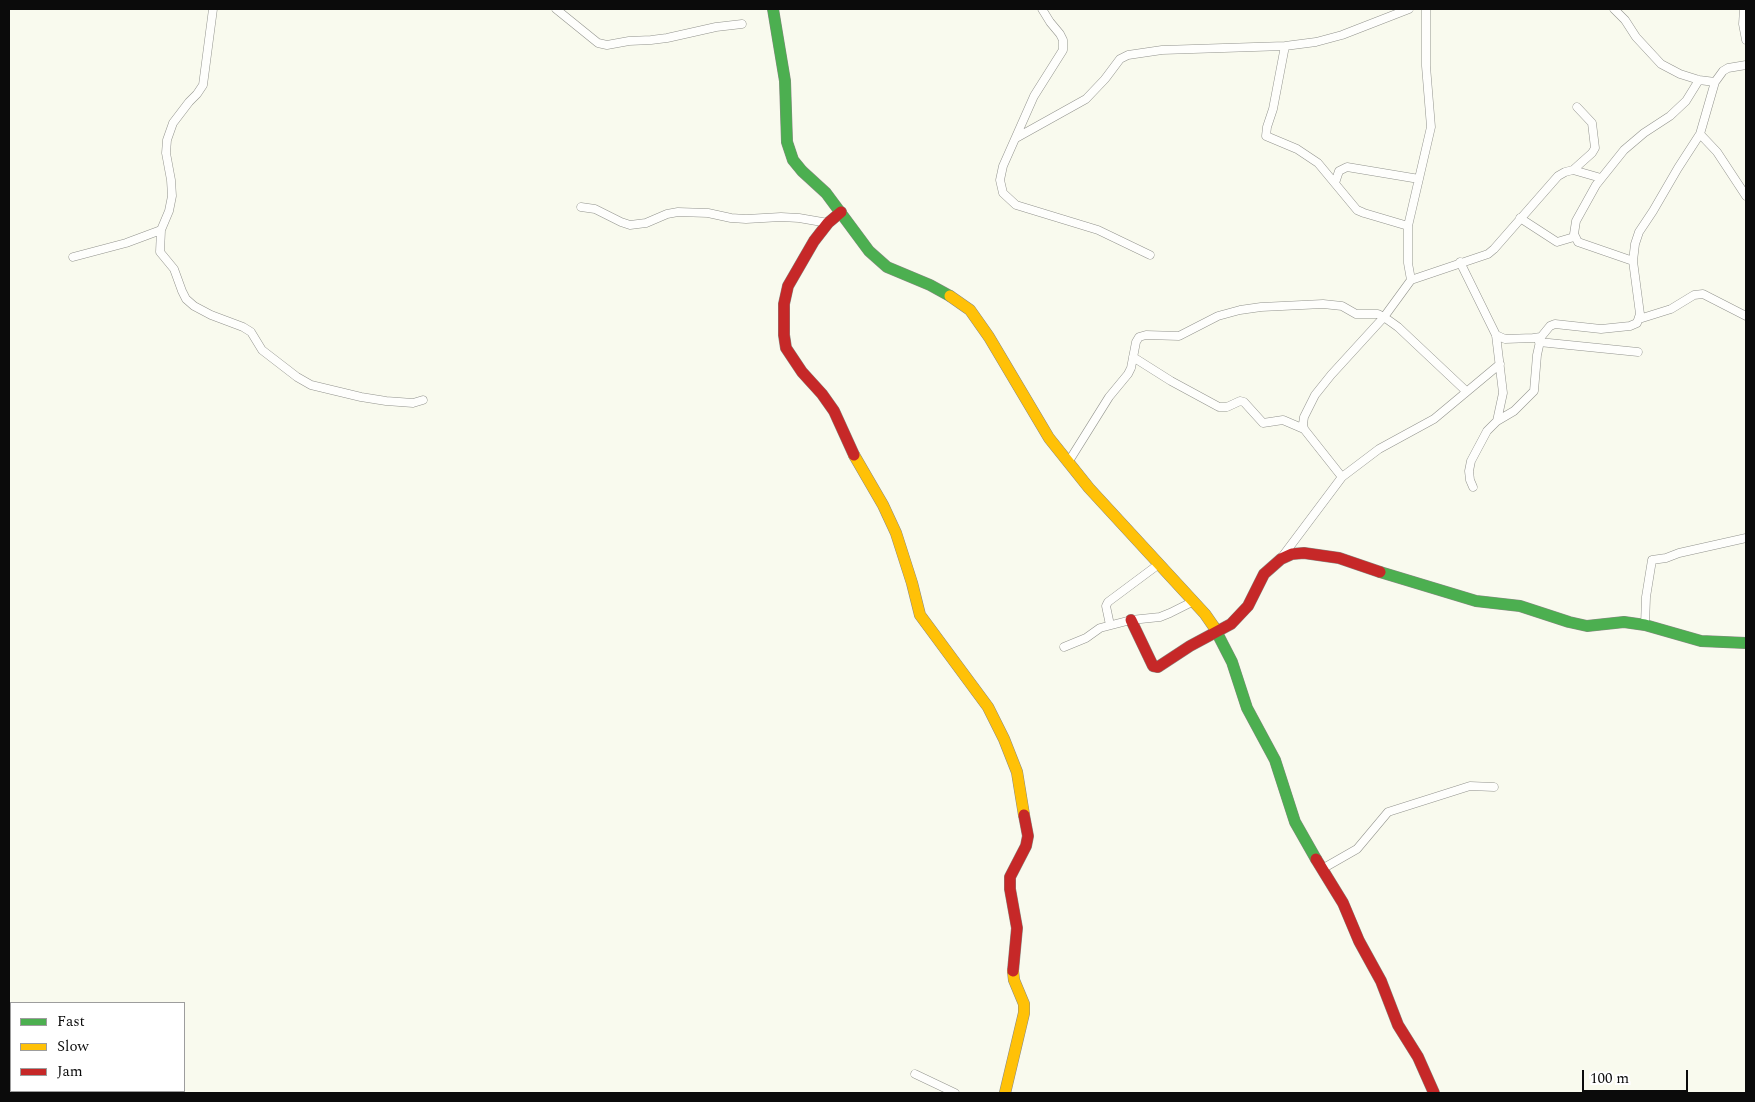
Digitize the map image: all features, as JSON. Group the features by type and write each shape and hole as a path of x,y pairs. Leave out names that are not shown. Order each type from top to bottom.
{"street":[{"path":"213,9 202,84 197,94 188,102 173,123 167,140 166,153 172,196 169,211 161,230 160,252 174,270 186,299 194,306 211,315 251,332 262,350 311,386 386,401 413,402 422,400"},
{"path":"556,9 598,43 607,45 629,40 667,38 716,27 742,24"},
{"path":"773,9 785,81 786,131 793,160 818,185 869,252 886,267 930,285 970,310 989,337 1049,438 1089,488 1194,601 1217,632 1232,662 1247,708 1275,760 1295,822 1343,903 1359,941 1381,981 1398,1025 1416,1052 1434,1093"},
{"path":"1042,9 1060,34 1063,40 1063,50 1034,96 1003,166 1000,180 1003,193 1016,205 1098,230 1150,255"},
{"path":"1016,138 1086,99 1105,79 1120,59 1128,55 1162,50 1284,46 1316,42 1342,35 1409,9"},
{"path":"1411,280 1408,263 1408,226 1431,127 1426,66 1426,9"},
{"path":"1614,9 1661,64 1680,74 1699,80 1715,82"},
{"path":"1744,9 1743,24 1746,40"},
{"path":"1284,46 1274,109 1267,127 1266,136 1297,149 1318,163 1357,210 1408,226"},
{"path":"1473,487 1470,480 1470,461 1487,431 1497,421 1514,410 1534,391 1540,339 1550,326 1555,324 1618,328 1637,323 1640,314 1633,261 1634,244 1639,232 1654,211 1700,134 1715,82 1723,71 1734,66 1746,64"},
{"path":"1633,261 1578,242 1574,238 1574,231 1579,214 1601,178 1624,150 1670,116 1686,101 1699,80"},
{"path":"1304,429 1304,417 1315,395 1384,317 1411,280 1488,254 1558,176 1573,170 1592,153 1595,148 1592,123 1577,107"},
{"path":"1700,134 1716,152 1746,196"},
{"path":"1335,183 1339,171 1347,167 1418,179"},
{"path":"1573,170 1601,178"},
{"path":"581,206 595,209 630,225 646,223 667,214 678,212 708,213 746,220 781,217 828,223"},
{"path":"840,212 814,240 788,286 784,304 783,323 786,348 802,372 834,411 852,452 876,491 896,533 920,615 988,707 1011,757 1021,792 1028,836 1026,846 1010,877 1010,889 1017,928 1013,964 1014,980 1024,1004 1024,1013 1005,1093"},
{"path":"1520,218 1557,242 1574,238"},
{"path":"72,257 126,243 161,230"},
{"path":"1460,262 1496,334 1503,392 1497,421"},
{"path":"1639,319 1671,309 1694,295 1703,294 1746,316"},
{"path":"1069,461 1109,397 1128,374 1136,342 1142,335 1179,336 1218,316 1247,309 1323,304 1342,306 1356,314 1374,314 1384,317 1455,378 1466,391"},
{"path":"1496,334 1508,340 1540,339 1638,352"},
{"path":"1133,357 1171,381 1219,406 1226,407 1240,401 1244,402 1263,424 1283,420 1304,429 1342,477"},
{"path":"1131,620 1146,655 1155,667 1231,624 1248,606 1264,574 1281,559 1342,477 1380,449 1434,419 1500,364"},
{"path":"1645,625 1646,597 1652,560 1746,538"},
{"path":"1281,559 1292,554 1304,553 1339,558 1476,601 1520,606 1587,626 1624,622 1645,625 1701,640 1746,644"},
{"path":"1110,625 1106,604 1159,564"},
{"path":"1064,647 1081,641 1095,630 1131,620 1160,617 1194,601"},
{"path":"1322,869 1357,849 1388,812 1470,786 1494,787"},
{"path":"915,1074 955,1093"}],"traffic: fast":[{"path":"773,9 785,81 787,142 793,160 826,193 869,251 887,267 930,285 950,296"},
{"path":"1380,572 1476,601 1520,606 1587,626 1624,622 1645,625 1701,641 1746,643"},
{"path":"1214,627 1232,662 1247,708 1275,760 1295,822 1316,859"}],"traffic: slow":[{"path":"950,296 970,310 989,337 1049,438 1089,488 1205,614 1214,627"},
{"path":"854,455 883,505 896,533 920,615 988,707 1004,739 1017,772 1024,815"},
{"path":"1005,1093 1024,1013 1024,1004 1014,980 1013,971"}],"traffic: jam":[{"path":"841,212 828,223 814,241 788,286 784,304 784,335 786,348 802,372 822,394 834,411 854,455"},
{"path":"1131,620 1153,666 1158,667 1190,646 1231,624 1248,606 1264,574 1281,559 1292,554 1304,553 1339,558 1380,572"},
{"path":"1013,971 1017,928 1010,889 1010,877 1026,846 1028,836 1024,815"},
{"path":"1316,859 1343,903 1359,941 1381,981 1398,1025 1418,1057 1434,1093"}]}
